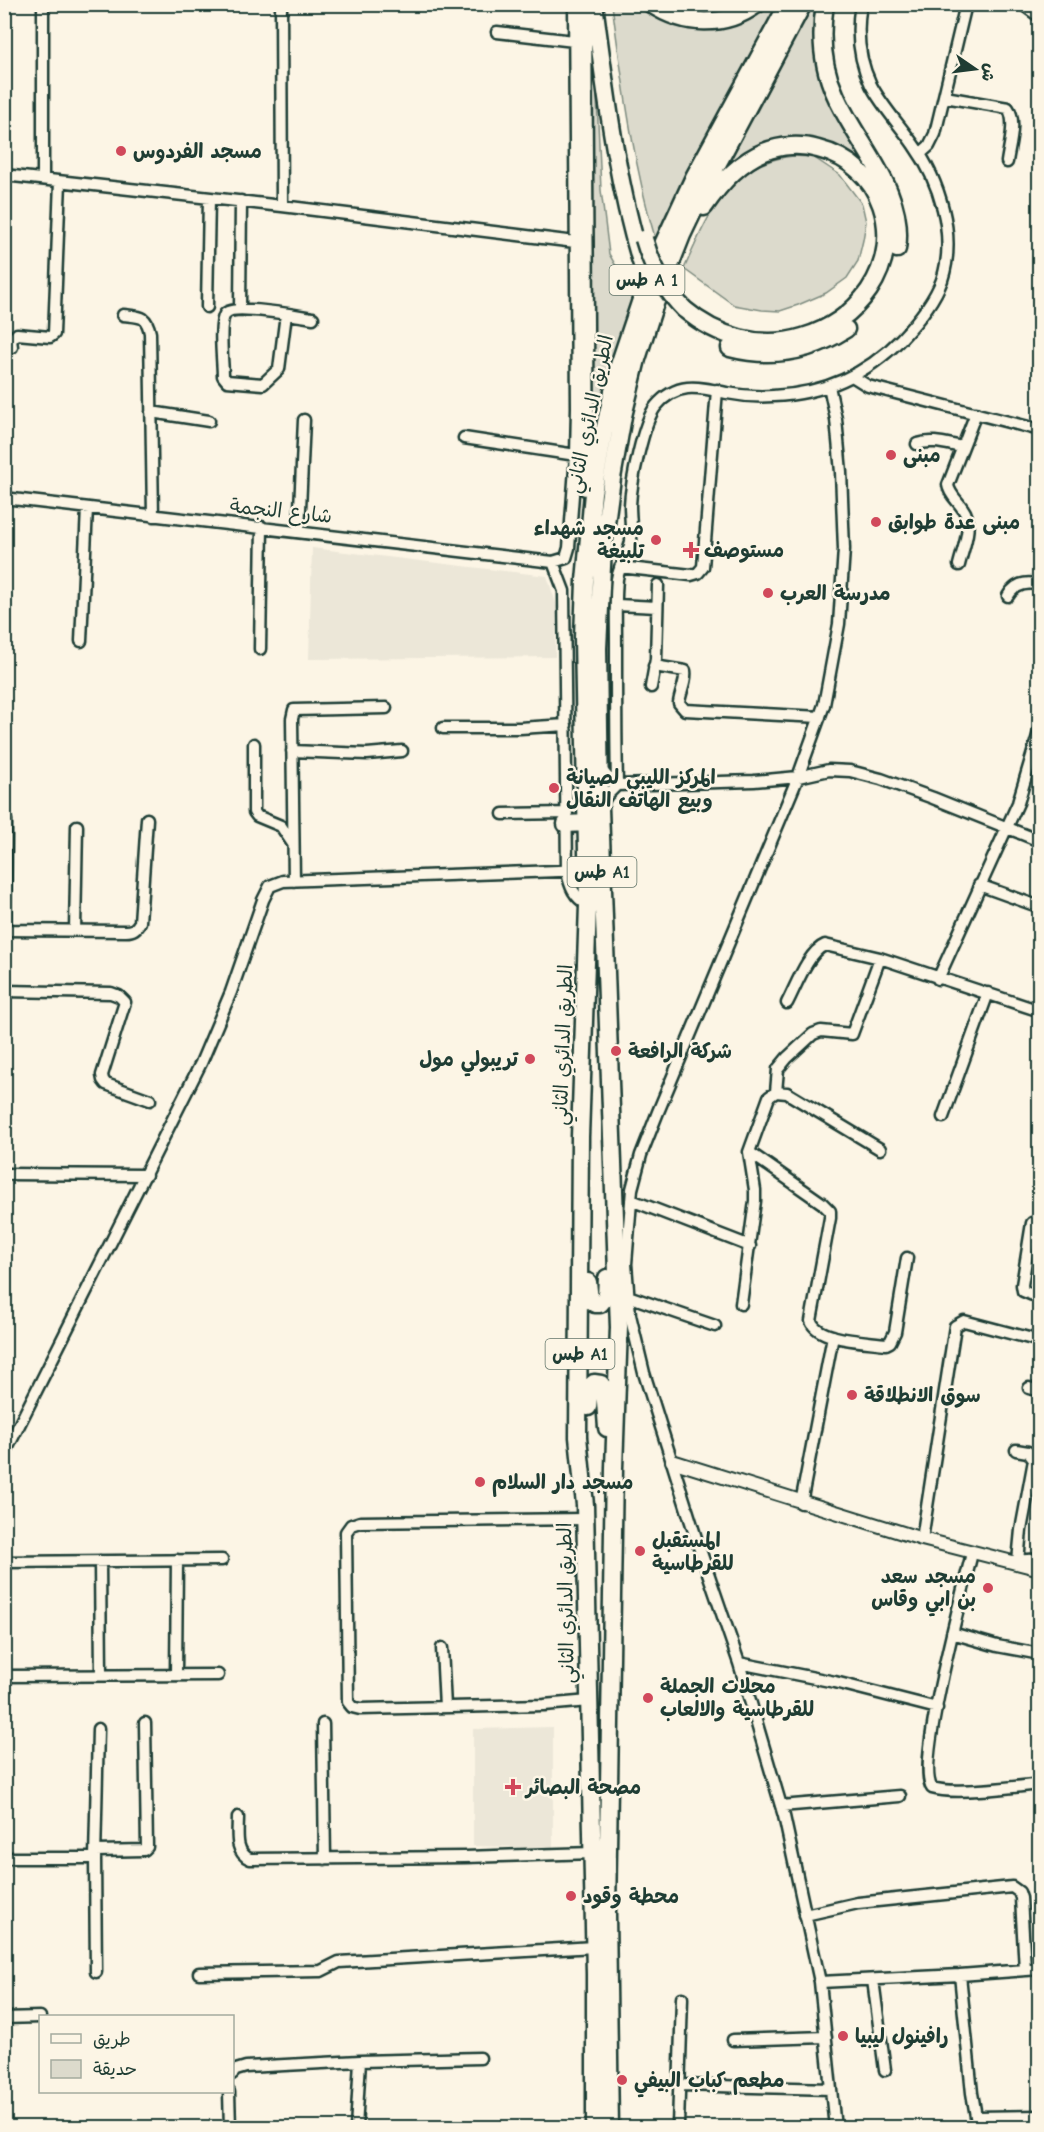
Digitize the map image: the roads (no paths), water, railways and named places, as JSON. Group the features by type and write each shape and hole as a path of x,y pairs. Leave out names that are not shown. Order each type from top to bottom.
{"highway":[{"path":"583,4 586,463 583,538 585,581"},
{"path":"594,4 617,157 630,225 642,265 657,294 707,339 741,351 765,354 802,350 830,339 856,321 876,298 890,275 898,245 898,224 894,204 886,184 841,108 830,84 822,45 825,4"},
{"path":"605,4 618,102 644,239 656,272 681,314 734,337 756,341 791,340 823,329 842,318 858,304 877,277 887,246 885,215 872,187 851,164 824,150 804,146 783,147 763,152 744,164 726,180 711,197 672,258"},
{"path":"651,4 677,18 707,22 736,16 757,4"},
{"name":"الطريق الدائري الثاني","path":"595,2127 593,1853 585,1512 578,1437 580,1137 588,905 583,637 585,581 593,493 619,365 639,301 679,208 788,4"},
{"name":"الطريق الدائري الثاني","path":"610,2127 607,1913 614,1480 619,1338 599,767 607,682 601,580 612,478 637,359 663,282 715,167 803,4"},
{"path":"567,818 587,823"},
{"path":"580,1137 586,1178 589,1297 597,1304 603,1302 607,1294 606,1172 611,1142"},
{"path":"585,1512 586,1421 590,1387 597,1383 604,1388 608,1436 605,1734 606,1809 609,1834"}],"street":[{"path":"43,4 43,179"},
{"path":"281,4 282,206"},
{"path":"574,4 576,455 569,548 566,558 553,562 564,591 567,871 569,883 575,895 588,905"},
{"path":"617,785 607,682 617,605 617,580 630,542 632,490 647,424 653,411 669,395 682,389 696,387 741,395 771,396 801,393 829,386 852,376 883,356 904,335 932,299 944,272 947,243 936,187 920,154 876,93 866,73 859,40 861,4"},
{"path":"920,154 929,146 935,134 966,4"},
{"path":"1023,4 1040,17"},
{"path":"497,32 574,41"},
{"path":"945,97 1008,108 1012,120 1007,162"},
{"path":"4,175 575,242"},
{"path":"12,347 11,340 17,334 50,337 54,334 60,182"},
{"path":"207,307 208,198"},
{"path":"240,309 241,201"},
{"path":"286,314 279,369 263,384 227,381 223,376 222,323 229,310 240,309 286,314 313,318"},
{"path":"123,315 143,318 148,326 153,516"},
{"path":"852,376 868,386 1040,430"},
{"path":"829,386 836,419 841,472 844,549 839,624 826,696 798,777 653,1123 634,1178 626,1264 628,1296 644,1373 739,1663 781,1806 820,1983 836,2127"},
{"path":"620,567 691,575 698,573 703,567 717,390"},
{"path":"151,412 209,420"},
{"path":"959,565 968,522 965,511 951,493 948,484 976,413"},
{"path":"299,531 304,420"},
{"path":"464,438 576,455"},
{"path":"917,444 936,441 962,447"},
{"name":"شارع النجمة","path":"4,498 553,562"},
{"path":"81,641 87,508"},
{"path":"260,649 262,527"},
{"path":"1008,596 1014,588 1021,584 1040,585"},
{"path":"651,687 658,585"},
{"path":"617,605 657,607"},
{"path":"654,666 685,671 686,676 679,703 685,710 820,717"},
{"path":"294,881 292,715 296,709 386,708"},
{"path":"443,729 566,725"},
{"path":"938,979 1018,803 1040,729"},
{"path":"254,744 254,812 256,816 281,826 293,844"},
{"path":"292,751 367,754 402,751"},
{"path":"599,767 605,776 617,785 709,783 798,777 829,771 861,773 933,798 1040,841"},
{"path":"600,808 607,795 617,785"},
{"path":"503,814 567,818"},
{"path":"6,820 5,930 133,931 140,922 147,819"},
{"path":"75,930 77,826"},
{"path":"4,1455 9,1438 146,1175 201,1063 231,992 270,886 276,882 294,881 587,870"},
{"path":"979,885 1040,907"},
{"path":"787,1003 808,963 819,947 825,945 880,958 1040,1011"},
{"path":"776,1092 778,1069 813,1034 821,1031 852,1034 880,958"},
{"path":"4,991 111,993 119,996 124,1002 123,1013 104,1070 103,1080 106,1084 150,1100"},
{"path":"943,1117 988,993"},
{"path":"741,1304 750,1246 755,1190 749,1152 770,1097 776,1092 787,1093 880,1149"},
{"path":"749,1152 830,1211 811,1321 816,1330 833,1336 886,1344 890,1342 895,1332 907,1258"},
{"path":"4,1174 146,1175"},
{"path":"631,1200 750,1246"},
{"path":"1032,1223 1022,1285 1023,1291 1040,1298"},
{"path":"628,1296 716,1326"},
{"path":"922,1539 955,1326 960,1322 968,1322 1040,1341"},
{"path":"801,1503 833,1336"},
{"path":"1012,1561 1021,1530 1034,1460 1028,1452 1016,1450"},
{"path":"672,1461 922,1539 1040,1569"},
{"path":"585,1512 360,1522 351,1525 346,1533 348,1702 352,1707 360,1708 544,1705 589,1701"},
{"path":"972,1553 936,1708 928,1756 928,1784 932,1788 944,1790 978,1790 1040,1784"},
{"path":"1012,1561 1040,1558"},
{"path":"176,1675 177,1560"},
{"path":"4,1562 222,1560"},
{"path":"100,1561 101,1676"},
{"path":"952,1633 997,1646 1040,1654"},
{"path":"442,1648 445,1707"},
{"path":"739,1663 835,1682 936,1708"},
{"path":"4,1676 218,1674"},
{"path":"4,1858 144,1850 147,1847 145,1724"},
{"path":"323,1724 325,1859"},
{"path":"96,1972 95,1854 98,1729"},
{"path":"781,1806 900,1796"},
{"path":"238,1817 240,1850 243,1856 250,1859 593,1853"},
{"path":"805,1915 858,1903 1012,1887 1019,1892 1021,1898 1025,1970"},
{"path":"198,1973 321,1971 339,1962 594,1947"},
{"path":"820,1983 1040,1969"},
{"path":"960,1975 977,2122 1040,2116"},
{"path":"873,1980 885,2070"},
{"path":"678,2126 682,1998"},
{"path":"4,2018 39,2017"},
{"path":"732,2040 826,2037"},
{"path":"234,2072 246,2067 364,2060 480,2058"},
{"path":"356,2127 360,2061"},
{"path":"680,2085 831,2089"},
{"path":"229,2093 230,2127"}],"place":[{"name":"مسجد الفردوس","path":"121,151"},
{"name":"مبنى","path":"891,455"},
{"name":"مبنى عدة طوابق","path":"876,522"},
{"name":"مسجد شهداء تلبيغة","path":"656,540"},
{"name":"مستوصف","path":"691,550"},
{"name":"مدرسة العرب","path":"768,593"},
{"name":"المركز الليبي لصيانة وبيع الهاتف النقال","path":"554,788"},
{"name":"شركة الرافعة","path":"616,1051"},
{"name":"تريبولي مول","path":"530,1059"},
{"name":"سوق الانطلاقة","path":"852,1395"},
{"name":"مسجد دار السلام","path":"480,1482"},
{"name":"المستقبل للقرطاسية","path":"640,1551"},
{"name":"مسجد سعد بن ابي وقاس","path":"988,1588"},
{"name":"محلات الجملة للقرطاسية والالعاب","path":"648,1698"},
{"name":"مصحة البصائر","path":"513,1787"},
{"name":"محطة وقود","path":"571,1896"},
{"name":"رافينول ليبيا","path":"843,2036"},
{"name":"مطعم كباب البيفي","path":"622,2080"}]}
